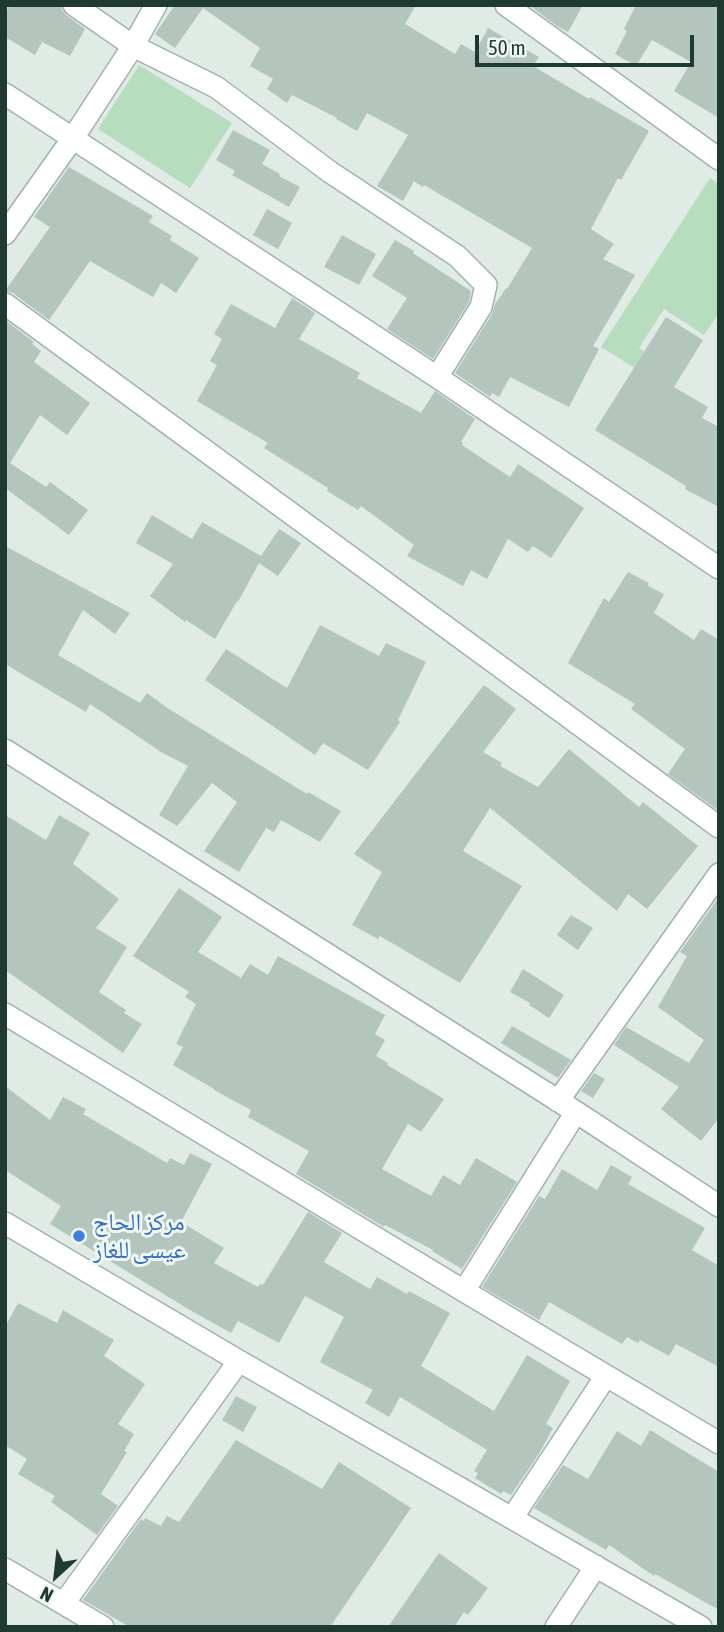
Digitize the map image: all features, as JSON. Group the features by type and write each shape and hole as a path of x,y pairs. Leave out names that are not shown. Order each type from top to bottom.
{"street":[{"path":"74,5 133,46 216,87 330,172 457,256 486,285 481,307 437,377"},
{"path":"5,234 73,138 133,46 156,5"},
{"path":"506,5 719,159"},
{"path":"5,94 437,377 719,568"},
{"path":"5,304 719,827"},
{"path":"5,750 719,1206"},
{"path":"464,1291 567,1107 719,874"},
{"path":"5,1014 719,1443"},
{"path":"5,1223 701,1627"},
{"path":"64,1603 239,1361"},
{"path":"512,1518 606,1376"},
{"path":"556,1627 596,1566"},
{"path":"5,1569 103,1627"}],"green space":[{"path":"139,65 232,123 190,188 98,129"},
{"path":"710,178 719,184 719,313 704,335 664,309 639,348 648,354 638,370 601,347"}],"building":[{"path":"10,5 61,5 66,15 85,29 70,56 42,42 35,55 5,37 5,14"},
{"path":"175,5 416,5 405,24 455,54 461,44 475,52 488,28 539,57 533,66 649,131 621,180 618,178 591,229 614,244 603,259 635,275 593,346 599,349 569,407 510,377 499,397 492,393 490,397 455,373 492,314 496,301 507,289 532,248 414,181 403,201 377,186 408,135 367,113 357,131 292,95 287,103 267,89 273,79 250,66 260,48 203,8 175,48 155,34"},
{"path":"529,5 583,5 568,32"},
{"path":"636,5 719,5 719,118 674,91 691,62 652,40 636,66 615,54"},
{"path":"233,130 270,150 262,164 300,187 289,207 232,175 235,171 216,160"},
{"path":"69,167 153,216 149,222 172,236 170,240 199,258 176,293 161,283 153,297 90,261 49,320 13,293 5,291 50,227 34,217"},
{"path":"267,209 292,223 278,249 253,235"},
{"path":"342,235 376,254 359,285 324,267"},
{"path":"395,240 471,291 469,302 433,359 387,329 407,298 372,276"},
{"path":"292,298 315,313 299,339 360,373 357,378 421,413 435,391 475,419 461,442 462,445 510,477 518,464 584,508 551,558 533,546 528,552 508,539 487,579 471,570 463,586 407,556 414,545 361,506 358,510 327,491 328,488 264,448 268,443 197,401 217,365 210,361 222,339 214,334 231,304 275,328"},
{"path":"666,317 703,340 674,387 708,407 702,418 719,427 719,507 685,489 686,486 595,430"},
{"path":"5,320 34,342 32,344 41,351 34,362 90,403 67,435 40,415 10,463 46,487 50,482 88,510 69,535 5,488"},
{"path":"152,515 192,539 202,522 261,556 279,529 301,543 278,576 259,563 215,639 186,620 185,622 150,596 173,564 136,543"},
{"path":"5,546 130,613 115,634 83,610 58,655 140,703 147,693 307,794 308,792 341,811 320,842 281,820 274,832 266,828 239,872 204,851 237,802 212,783 177,826 159,815 188,766 161,752 90,704 86,712 5,664"},
{"path":"628,572 664,594 654,613 694,640 701,629 719,640 719,811 668,774 685,749 631,709 635,704 568,663 604,598 609,602"},
{"path":"320,625 379,656 386,643 426,662 398,720 400,722 368,770 323,743 315,755 205,680 226,649 287,688"},
{"path":"484,685 516,709 483,752 502,763 500,766 538,787 569,749 639,807 643,802 698,846 647,909 628,894 617,911 490,808 463,851 522,886 460,983 380,936 378,939 352,925 382,872 354,854"},
{"path":"5,815 46,840 59,815 90,833 73,864 119,899 96,928 127,947 99,992 142,1024 123,1053 5,970"},
{"path":"179,888 222,917 198,952 241,978 250,964 268,975 278,956 385,1015 375,1034 385,1040 376,1056 444,1099 421,1132 408,1124 382,1169 431,1196 443,1175 460,1185 476,1158 517,1182 462,1269 433,1250 385,1225 384,1227 296,1174 309,1151 248,1117 251,1110 173,1065 183,1047 176,1044 196,1004 185,997 189,992 133,956"},
{"path":"719,897 719,1118 701,1141 661,1109 679,1087 614,1045 626,1027 689,1063 704,1040 658,1007 687,956 680,952"},
{"path":"571,915 593,928 578,950 557,935"},
{"path":"523,969 564,995 549,1018 510,992"},
{"path":"512,1026 571,1060 558,1078 501,1043"},
{"path":"594,1073 605,1079 593,1098 581,1091"},
{"path":"5,1086 50,1120 63,1097 86,1109 83,1114 167,1163 170,1158 184,1165 190,1153 212,1164 181,1222 224,1248 214,1263 258,1287 263,1285 308,1212 342,1233 324,1262 370,1289 377,1277 450,1313 421,1366 494,1411 527,1355 570,1381 546,1424 553,1428 511,1495 503,1491 501,1494 475,1478 478,1473 474,1471 487,1450 400,1397 389,1417 365,1403 373,1390 320,1362 344,1317 305,1296 279,1343 238,1321 231,1333 50,1224 61,1206 5,1170"},
{"path":"611,1165 632,1177 628,1184 705,1228 692,1250 719,1266 719,1367 676,1344 669,1356 640,1340 638,1343 627,1337 622,1344 549,1302 539,1320 482,1287 539,1196 545,1199 562,1169 597,1190"},
{"path":"18,1303 57,1323 63,1310 114,1340 104,1356 145,1384 118,1424 134,1434 124,1451 127,1452 101,1494 118,1506 97,1535 51,1502 55,1496 18,1474 27,1459 5,1445 5,1327"},
{"path":"236,1396 257,1407 243,1432 222,1420"},
{"path":"650,1430 719,1472 719,1610 655,1574 654,1576 609,1545 606,1550 534,1508 563,1465 588,1479 617,1431 641,1446"},
{"path":"236,1440 322,1489 339,1462 411,1508 330,1627 130,1627 83,1600 141,1519 144,1521 145,1518 161,1526 167,1516 179,1522"},
{"path":"439,1553 488,1588 468,1615 464,1612 454,1627 388,1627"}],"place":[{"name":"مركز الحاج عيسى للغاز","path":"79,1236"}]}
